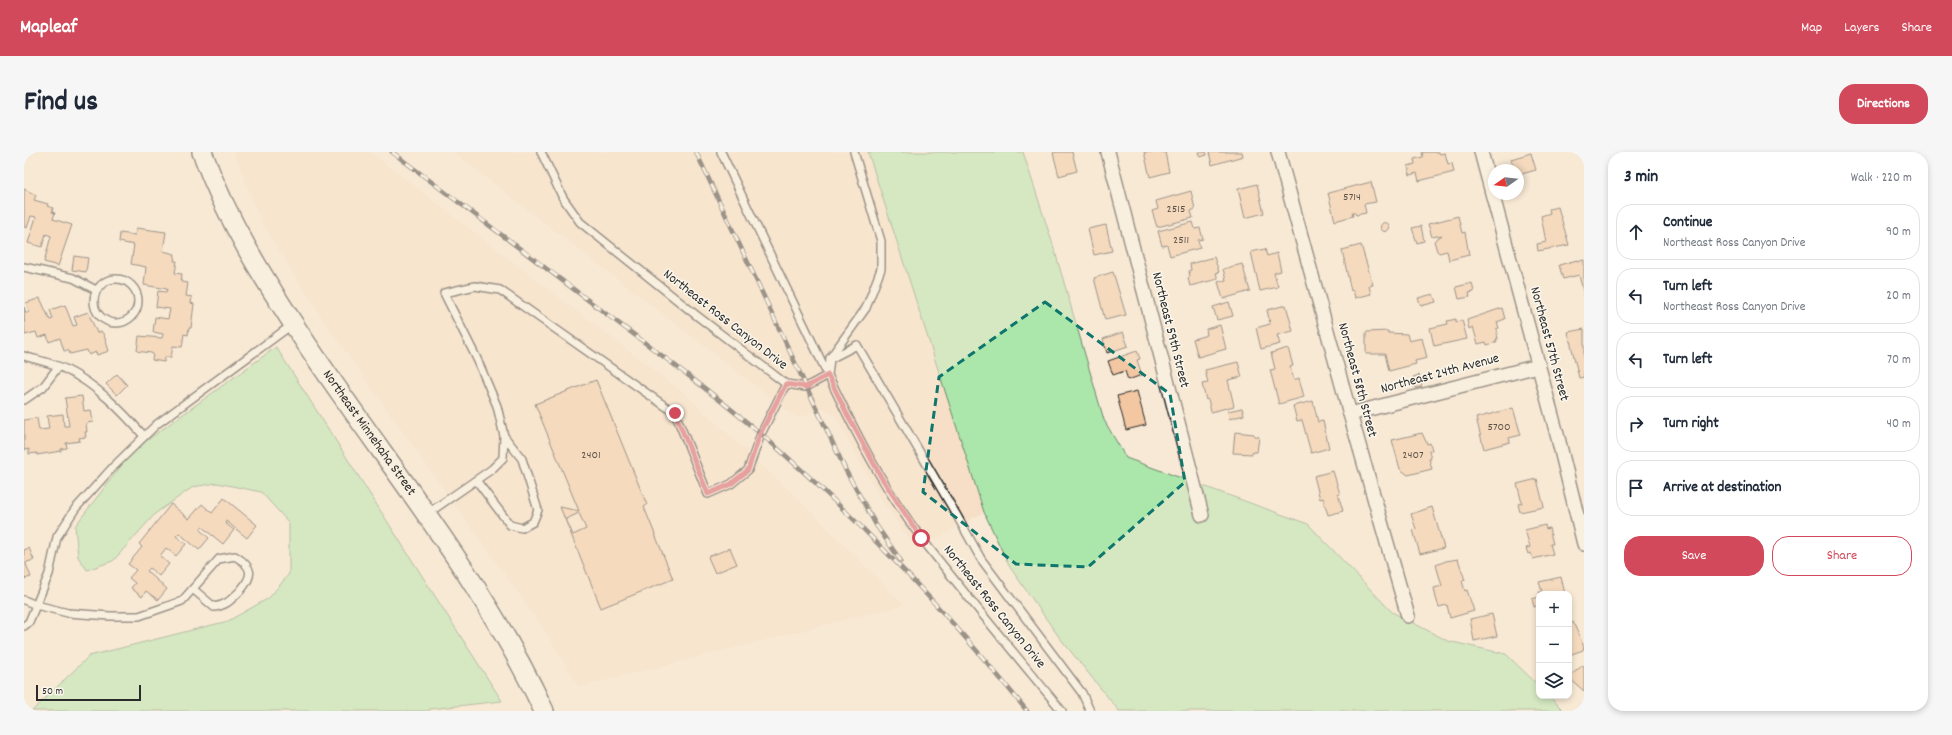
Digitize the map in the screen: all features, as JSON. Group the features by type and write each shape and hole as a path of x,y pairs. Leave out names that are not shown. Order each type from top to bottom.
{"main road":[{"name":"Northeast Minnehaha Street","path":"202,152 230,220 262,277 483,598 527,673 544,711"}],"street":[{"name":"Northeast 59th Street","path":"1108,152 1202,515"},
{"name":"Northeast 58th Street","path":"1278,152 1350,414 1408,616"},
{"name":"Northeast 57th Street","path":"1481,152 1558,438 1584,544"},
{"name":"Northeast 24th Avenue","path":"1350,414 1538,366"}],"lane":[{"name":"Northeast Ross Canyon Drive","path":"541,152 563,198 580,222 786,384 806,387 828,375 881,477 921,538 1062,711"},
{"path":"721,152 828,375"},
{"path":"828,375 830,359 866,308 881,269 881,241 854,152"},
{"path":"24,267 73,278 96,290"},
{"path":"120,278 128,282 135,288 139,297 138,306 134,315 126,321 117,323 108,322 100,317 95,309 94,299 96,290 102,283 110,279 120,278"},
{"path":"426,515 492,469 503,458 504,436 497,406 477,359 444,293 475,286 500,290 675,413 708,494 731,484 748,470 760,434 786,384"},
{"path":"24,626 28,622 49,574 57,537 75,509 113,467 157,424 294,324"},
{"path":"830,359 857,345 981,559 1082,693 1090,711"},
{"path":"24,356 58,367 96,388 125,414 144,436"},
{"path":"24,400 43,387 58,367"},
{"path":"476,480 510,525 516,527 528,526 536,517 538,510 522,459 504,436"},
{"path":"24,600 36,605 68,613 138,616 182,602 193,589 219,559 235,556 247,564 250,571 249,578 245,585 228,603 214,607 193,589"}],"highlighted area":[{"path":"1045,302 1170,394 1185,482 1088,567 1016,564 923,492 939,377"}],"shaded area":[{"path":"234,152 370,152 685,394 795,496 904,605 579,687 543,628 328,327 262,224"},
{"path":"453,152 868,152 984,512 917,550 877,493 835,416 822,408 797,418"}],"green space":[{"path":"868,152 1023,152 1054,248 1104,420 1126,458 1308,524 1392,612 1448,641 1506,654 1536,683 1536,699 1552,699 1564,711 1119,711 1059,637 1009,566 984,512"},
{"path":"276,347 502,701 430,709 429,711 32,711 89,656 228,621 269,598 289,574 289,523 261,492 217,483 193,487 156,513 113,561 87,570 78,557 75,526 127,458 146,441"}],"building":[{"path":"1072,152 1077,171 1059,176 1053,153"},
{"path":"1144,152 1165,152 1169,172 1150,177"},
{"path":"1198,152 1206,152 1207,155 1200,157"},
{"path":"1209,152 1242,152 1243,156 1212,165"},
{"path":"1422,152 1439,152 1440,154 1445,153 1448,164 1452,163 1454,172 1419,181 1417,173 1410,175 1408,166 1415,164 1414,159 1423,157"},
{"path":"1531,153 1536,170 1524,173 1524,164 1512,164 1511,159"},
{"path":"1371,182 1376,202 1364,204 1366,213 1356,215 1355,213 1352,213 1353,216 1335,221 1328,193"},
{"path":"1257,184 1264,213 1245,218 1238,189"},
{"path":"24,189 36,195 34,200 48,204 47,206 53,208 52,212 55,213 53,219 72,225 58,266 44,262 51,236 46,234 42,247 28,243 36,217 31,216 27,228 24,227"},
{"path":"1191,191 1195,209 1191,211 1193,218 1157,227 1152,211 1158,209 1156,201"},
{"path":"1558,207 1569,245 1538,251 1537,244 1546,242 1541,216 1550,213 1549,209"},
{"path":"1458,216 1462,233 1465,232 1469,255 1449,260 1447,251 1439,253 1434,241 1442,235 1432,237 1428,224"},
{"path":"1193,222 1195,229 1200,228 1203,239 1198,240 1200,248 1170,256 1167,245 1162,246 1158,231"},
{"path":"1385,222 1390,227 1385,232 1380,227"},
{"path":"1106,225 1112,251 1094,255 1088,229"},
{"path":"1421,226 1424,241 1417,243 1412,228"},
{"path":"136,228 166,232 163,251 175,254 174,261 177,261 175,273 182,274 181,282 188,283 186,296 192,297 191,303 194,304 191,328 189,328 188,335 184,334 182,347 173,346 171,357 165,357 164,362 152,360 153,354 151,353 137,351 139,336 162,338 163,334 153,332 155,317 168,319 170,309 156,307 158,291 166,292 167,289 144,285 146,267 131,264 134,245 119,242 120,233 135,235"},
{"path":"1361,245 1373,285 1369,286 1371,294 1355,298 1353,290 1351,291 1342,250"},
{"path":"1265,249 1267,256 1277,253 1281,271 1274,273 1278,287 1260,291 1251,252"},
{"path":"74,256 88,258 86,272 72,270"},
{"path":"1214,257 1219,272 1216,273 1218,279 1190,286 1188,278 1190,277 1189,271 1191,270 1190,264"},
{"path":"1577,260 1577,262 1584,260 1584,295 1579,275 1563,279 1559,265"},
{"path":"1242,264 1250,291 1223,299 1218,282 1226,280 1223,269"},
{"path":"1113,272 1126,315 1105,320 1094,278"},
{"path":"1472,283 1474,292 1469,293 1470,297 1459,299 1456,287"},
{"path":"1433,294 1436,302 1421,306 1418,298"},
{"path":"40,298 50,320 53,319 50,310 65,305 73,326 77,325 74,317 88,312 97,333 101,331 104,335 109,351 97,355 96,352 89,355 87,350 70,354 68,350 64,351 60,338 49,342 47,335 38,338 36,332 25,335 24,307 26,313 30,312 26,303"},
{"path":"1229,302 1233,316 1217,320 1213,307"},
{"path":"1286,305 1293,331 1277,335 1280,344 1261,349 1256,328 1270,324 1267,310"},
{"path":"1502,308 1505,319 1497,322 1499,328 1496,329 1498,339 1496,339 1497,342 1487,345 1486,342 1478,344 1473,327 1469,329 1467,320"},
{"path":"1456,319 1456,322 1462,320 1467,339 1434,346 1430,328 1448,324 1447,321"},
{"path":"1220,325 1226,349 1198,357 1193,339 1207,335 1206,329"},
{"path":"1584,329 1584,377 1579,378 1568,332"},
{"path":"1388,331 1388,333 1407,334 1409,341 1422,338 1427,358 1415,361 1416,364 1389,371 1385,354 1366,354 1366,332"},
{"path":"1123,332 1128,346 1107,353 1103,339"},
{"path":"1288,348 1293,366 1290,367 1294,380 1299,378 1304,397 1279,404 1270,370 1275,369 1271,353"},
{"path":"1137,351 1140,359 1137,360 1142,375 1128,380 1125,371 1113,375 1108,361"},
{"path":"1238,362 1242,377 1228,380 1234,406 1211,412 1202,384 1208,383 1205,370"},
{"path":"117,374 127,385 117,395 106,384"},
{"path":"1419,375 1422,387 1416,388 1413,377"},
{"path":"596,380 647,505 644,507 673,579 601,608 560,507 579,511 535,404","holes":["579,513 586,529 573,535 566,519"]},
{"path":"1137,391 1146,425 1126,430 1117,396"},
{"path":"82,396 84,411 91,410 93,422 86,423 86,437 79,438 80,441 66,443 67,448 61,449 61,451 37,455 37,453 29,454 29,449 24,450 24,420 37,418 39,430 49,429 47,416 63,414 64,426 69,426 65,398"},
{"path":"1313,401 1318,422 1323,421 1329,448 1311,453 1302,420 1297,421 1293,406"},
{"path":"1242,408 1244,415 1229,419 1228,411"},
{"path":"1513,408 1521,435 1509,438 1510,442 1484,449 1476,418"},
{"path":"1235,432 1254,434 1254,436 1259,437 1257,452 1252,452 1252,454 1233,453"},
{"path":"1422,433 1427,444 1430,443 1432,450 1429,451 1431,459 1429,459 1432,469 1408,475 1400,469 1392,440"},
{"path":"1333,471 1340,494 1338,494 1343,511 1328,515 1323,498 1320,499 1314,476"},
{"path":"1537,479 1544,507 1520,512 1518,504 1522,503 1517,484"},
{"path":"224,498 257,525 247,538 226,521 225,523 234,530 223,544 202,527 200,530 209,538 199,550 179,533 176,536 186,544 176,556 166,548 160,556 169,564 159,576 150,568 147,571 167,589 158,600 146,591 142,597 131,588 135,583 129,578 136,570 128,564 142,547 139,544 171,504 189,519 202,504 212,513"},
{"path":"1432,507 1444,548 1420,554 1413,530 1416,529 1411,514"},
{"path":"1545,525 1546,529 1549,528 1553,544 1550,544 1553,554 1533,559 1531,553 1528,554 1526,548 1530,547 1525,530"},
{"path":"29,548 34,560 27,562 26,564 31,577 24,579 24,550"},
{"path":"730,548 737,564 715,573 708,557"},
{"path":"1458,559 1465,580 1462,581 1465,591 1467,590 1474,611 1450,618 1447,605 1439,607 1436,598 1434,588 1442,586 1436,565 1446,561"},
{"path":"1561,577 1564,591 1542,591 1539,582"},
{"path":"1536,598 1536,606 1534,607 1532,599"},
{"path":"1492,614 1497,636 1474,641 1470,619"},
{"path":"1573,622 1584,647 1583,650 1572,654"},
{"path":"1583,665 1584,691 1572,681 1572,674"}],"railway":[{"path":"392,152 700,385 784,454 849,515 911,578 970,643 1027,711"},
{"path":"696,152 846,471 876,525 901,561"}],"route":[{"path":"675,413 708,494 731,484 748,470 760,434 786,384 806,387 828,375 881,477 921,538"}]}
